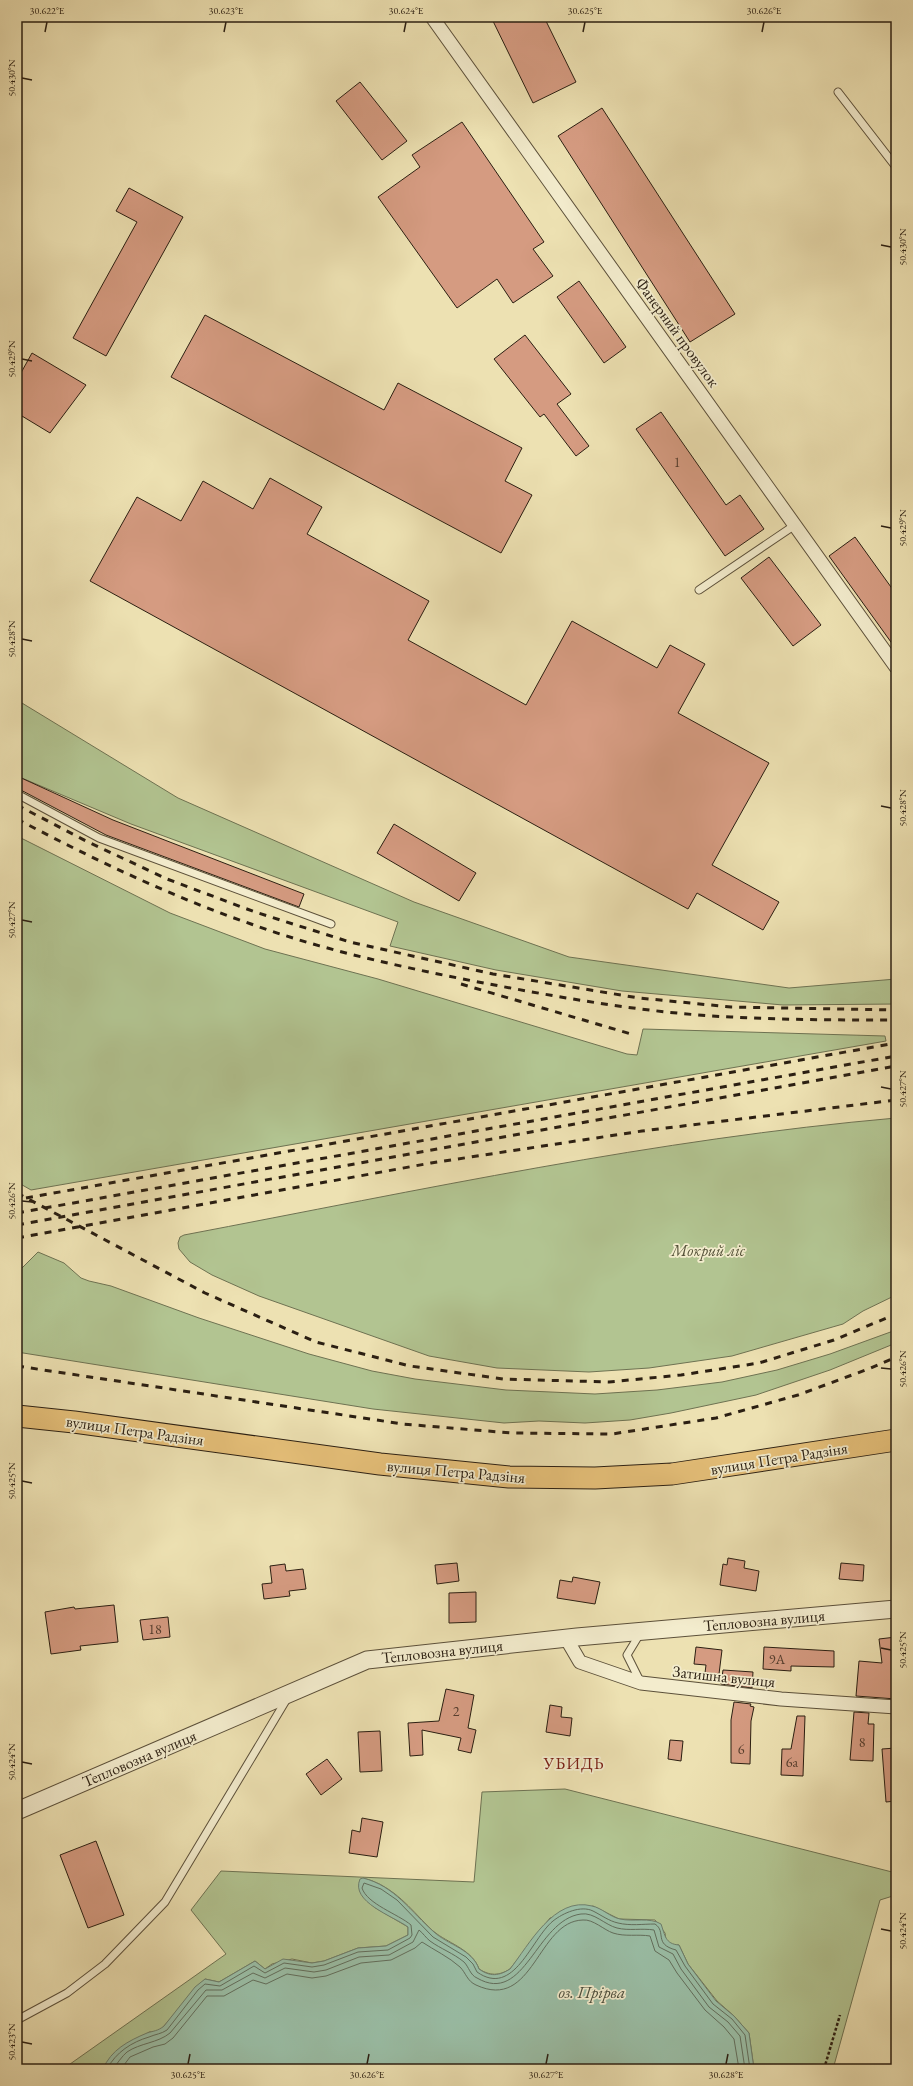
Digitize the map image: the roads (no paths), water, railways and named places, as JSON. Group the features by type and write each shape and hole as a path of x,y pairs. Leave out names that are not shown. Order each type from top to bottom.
{"main road":[{"name":"вулиця Петра Радзіня","path":"17,1416 74,1422 380,1464 509,1477 595,1478 672,1474 896,1440"}],"street":[{"name":"Фанерний провулок","path":"432,17 896,667"},
{"name":"Тепловозна вулиця","path":"17,1811 367,1660 566,1638 896,1610"},
{"name":"Затишна вулиця","path":"566,1638 580,1662 641,1683 781,1699 896,1707"}],"lane":[{"path":"838,92 896,167"},
{"path":"699,590 795,525"},
{"path":"17,794 99,838 331,924"},
{"path":"641,1631 627,1655 641,1683"},
{"path":"17,2020 67,1993 105,1964 165,1902 291,1693"}],"water":[{"name":"оз. Прірва","path":"363,1878 384,1887 393,1893 440,1937 471,1957 476,1962 479,1969 483,1972 494,1975 510,1969 544,1925 554,1915 566,1908 578,1905 592,1906 620,1919 657,1922 661,1924 668,1941 679,1945 688,1964 716,2001 734,2016 749,2033 754,2069 103,2069 106,2062 115,2051 133,2039 158,2030 164,2026 195,1987 205,1979 219,1982 255,1961 265,1969 283,1959 312,1963 324,1961 358,1948 386,1946 408,1935 408,1927 375,1908 361,1895 359,1887 360,1879"}],"railway":[{"path":"17,805 86,841 167,879 255,912 350,942 493,974 639,998 731,1007 896,1010"},
{"path":"17,819 132,876 221,913 305,942 388,963 537,993 601,1004 666,1012 772,1019 896,1020"},
{"path":"461,984 631,1034"},
{"path":"26,1198 896,1043"},
{"path":"17,1213 896,1056"},
{"path":"17,1225 896,1066"},
{"path":"17,1238 431,1163 642,1131 896,1100"},
{"path":"17,1193 205,1293 316,1342 410,1366 503,1379 609,1382 681,1375 759,1363 834,1340 896,1314"},
{"path":"17,1366 403,1424 511,1433 612,1434 716,1418 798,1395 871,1368 896,1357"}],"district":[{"name":"УБИДЬ","path":"574,1763"}],"park label":[{"name":"Мокрий ліс","path":"708,1250"}]}
